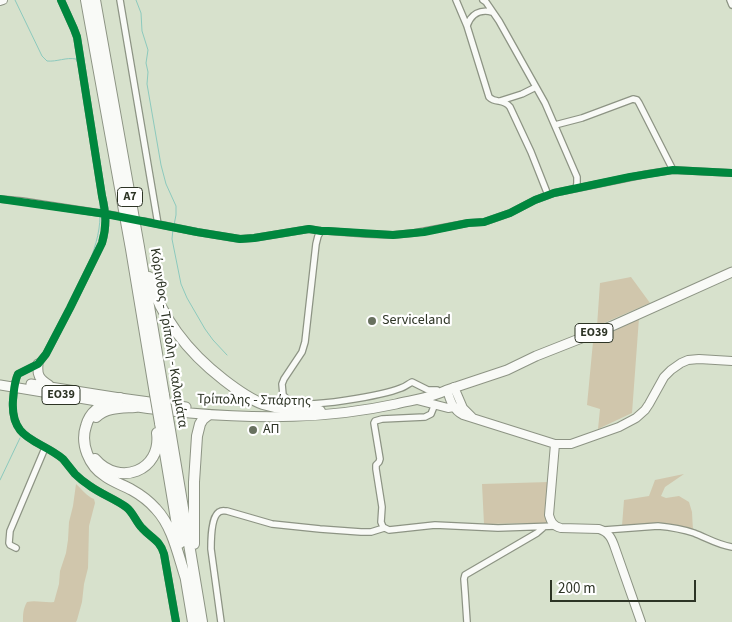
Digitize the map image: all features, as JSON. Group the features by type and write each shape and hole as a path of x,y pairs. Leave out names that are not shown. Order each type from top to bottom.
{"highway":[{"name":"Κόρινθος - Τρίπολη - Καλαμάτα","path":"86,0 159,395 157,408 202,622"},
{"name":"Κόρινθος - Τρίπολη - Καλαμάτα","path":"95,0 139,247 161,423 193,622"},
{"path":"139,247 161,308 180,338 202,362 254,401 283,409 320,411"},
{"path":"120,398 107,402 89,418 84,438 87,455 93,466 100,473 114,482 133,490 157,509 171,533 186,579"},
{"path":"135,407 105,411 96,417 92,423 89,441 96,459 102,466 115,472 126,474 138,471 148,464 157,446 161,423"},
{"path":"198,597 194,518 195,455 200,424 208,415"}],"main road":[{"name":"Τρίπολης - Σπάρτης","path":"0,385 53,387 190,407 294,413 356,407 416,398 439,394 446,389 507,370 536,356 612,326 732,272"},
{"path":"446,389 454,408 459,413 535,439 554,444 571,444 619,427 636,418 650,404 664,377 681,363 699,359 732,361"},
{"path":"38,364 38,377 53,387"},
{"name":"Τρίπολης - Σπάρτης","path":"0,380 15,385 135,407 208,415 258,417 316,416 378,408 416,398"},
{"path":"446,389 458,399 465,411 474,418"},
{"path":"416,398 448,408 454,408"},
{"path":"454,408 458,399"},
{"path":"554,444 551,522 561,528 604,530 611,538 642,622"}],"street":[{"path":"61,0 77,37 102,196 104,235 102,243 46,354 33,368 18,374 13,411 16,424 29,439 62,459 74,474 90,487 128,509 142,528 159,543 164,554 176,622"},
{"path":"120,0 158,224"},
{"path":"456,0 467,26 488,97 492,100 508,104 531,152 548,195"},
{"path":"483,0 486,2 536,87 555,125 577,177 576,188"},
{"path":"730,0 732,5"},
{"path":"467,26 476,13 482,11 492,12"},
{"path":"500,101 515,97 536,87"},
{"path":"555,125 582,118 633,99 637,100 673,170"},
{"path":"143,221 218,236 245,239 309,228 321,231 393,235 484,222 510,213 548,195 673,170 732,173"},
{"path":"0,199 119,216"},
{"path":"321,231 316,244 305,342 302,352 284,379 282,384 283,395 292,402 318,404 391,391 402,388 412,382 428,390 446,389"},
{"path":"416,398 419,391 418,385"},
{"path":"384,528 381,522 382,507 376,469 380,459 374,423 382,418 425,418 432,414 435,404"},
{"path":"16,548 9,543 10,531 46,448"},
{"path":"221,622 211,549 215,518 221,511 228,511 272,524 361,532 371,532 384,528 389,530 434,525 498,528 556,526"},
{"path":"467,622 465,575 537,533 545,526"},
{"path":"604,530 666,527 693,533 718,544 732,547"}],"shaded area":[{"path":"631,277 650,303 597,326 600,283"},
{"path":"639,318 632,413 598,429 600,409 587,405 593,342"},
{"path":"684,474 665,487 661,496 666,498 679,496 689,502 692,512 693,531 622,526 624,500 649,496 655,480"},
{"path":"549,482 547,523 484,524 482,484"},
{"path":"76,484 94,499 95,503 89,526 88,568 77,620 76,622 23,622 23,612 27,602 54,602 60,571 66,553"}],"waterway":[{"path":"15,0 42,56 47,61 76,59 78,64"},
{"path":"136,0 141,13 142,31 148,50 146,63 148,72 147,84 161,165 166,184 176,206 174,225"},
{"path":"100,201 100,212"},
{"path":"60,321 92,256 99,229 100,216"},
{"path":"173,229 172,239 181,284 205,329 227,355"},
{"path":"0,480 20,438"}],"cycle path":[{"path":"61,0 77,37 104,208 105,231 102,243 46,354 38,364 18,374 14,390 13,413 16,424 21,431 63,459 75,474 86,483 126,507 142,528 160,545 164,554 176,622"},
{"path":"0,199 106,214 240,239 309,229 393,235 484,222 510,213 554,193 630,177 673,170 732,173"}],"place":[{"name":"Serviceland","path":"372,321"},
{"name":"ΑΠ","path":"253,430"}]}
